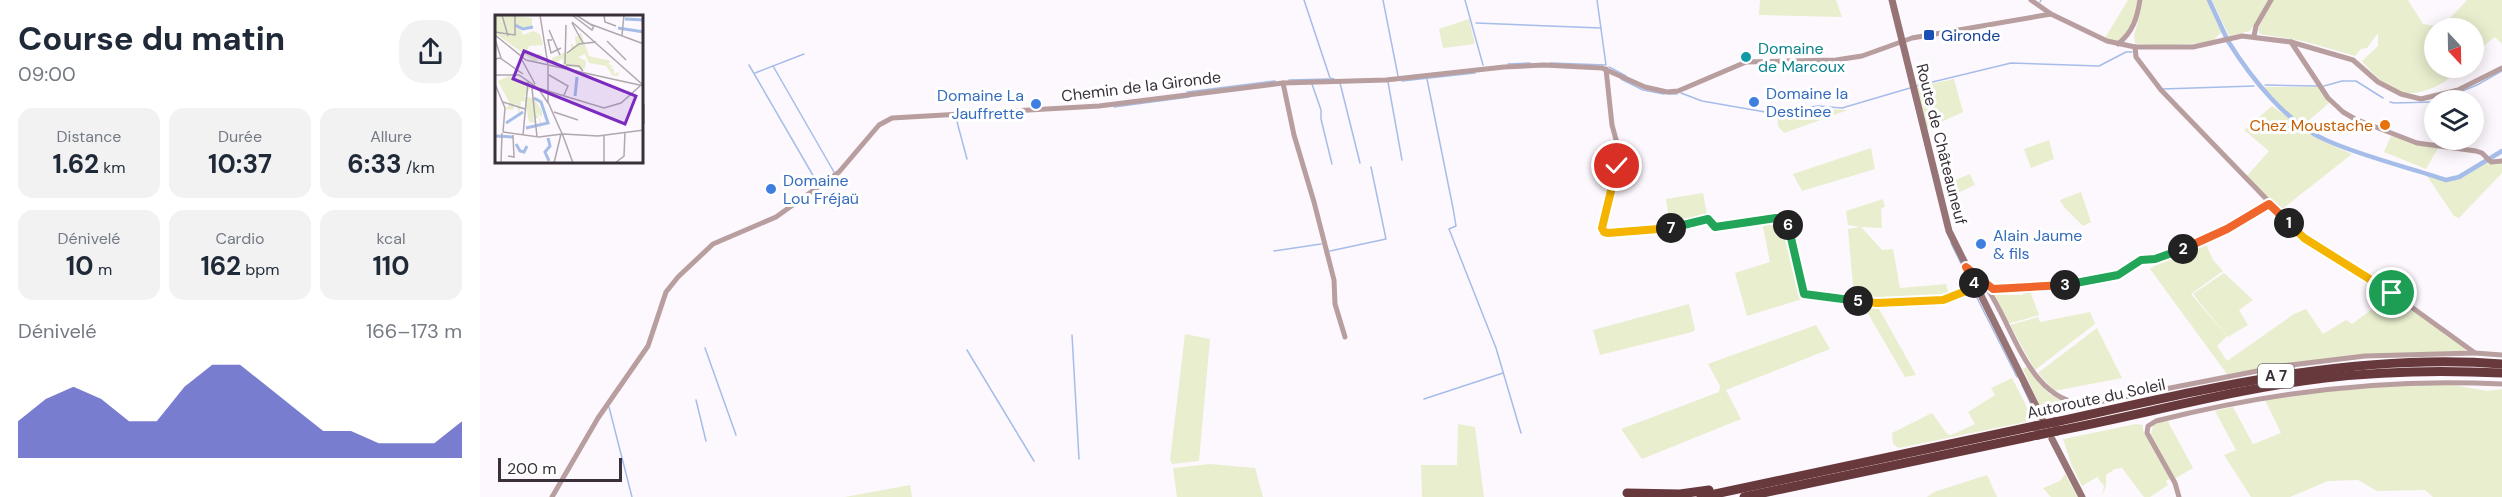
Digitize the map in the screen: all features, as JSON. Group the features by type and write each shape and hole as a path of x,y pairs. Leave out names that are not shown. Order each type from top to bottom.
{"highway":[{"name":"Autoroute du Soleil","path":"2055,431 2266,378 2322,369 2426,362 2502,364"},
{"name":"Autoroute du Soleil","path":"1701,497 2324,378 2418,371 2502,373"},
{"name":"Autoroute du Soleil","path":"1744,497 2037,431"},
{"path":"1766,497 1807,488 1823,480"},
{"path":"1627,493 1680,494 1753,486"}],"main road":[{"name":"Route de Châteauneuf","path":"1892,0 1949,231 2042,418"},
{"path":"2055,431 2082,497"}],"street":[{"path":"2031,0 2051,14 2107,41 2135,50 2193,47 2231,38 2254,36 2291,42 2353,60 2378,82 2401,94 2421,99 2458,90 2502,68"},
{"path":"2118,44 2128,36 2134,26 2140,0"},
{"path":"2254,36 2256,26 2271,0"},
{"name":"Chemin de la Gironde","path":"552,497 598,418 648,345 666,292 678,277 712,244 776,217 837,173 886,120 1099,106 1283,82 1386,80 1544,65 1606,69 1645,87 1667,92 1678,91 1746,62 1836,60 1862,56 1903,40 2051,14"},
{"path":"2291,42 2328,98 2343,112 2355,119 2417,142 2476,151 2487,158 2502,161"},
{"path":"2135,50 2161,90 2304,238 2392,293 2475,353"},
{"path":"1606,69 1612,125 1620,154 1602,228 1604,232 1669,228 1708,219 1715,227 1776,218 1783,219 1791,232 1800,286 1804,294 1877,303 1932,302 1952,298 1976,287"},
{"path":"1283,82 1294,135 1334,280 1335,304 1344,337"},
{"path":"1966,267 1984,284 1993,289 2033,288 2111,277 2141,260 2165,256 2200,242 2269,204"},
{"path":"1984,284 2020,351 2035,373 2054,395 2073,404 2088,404 2283,366 2365,356 2475,353 2502,355"},
{"path":"2179,497 2175,483 2147,434 2148,426 2156,421 2258,399 2342,386 2434,382 2502,384"}],"green space":[{"path":"1760,0 1836,0 1842,17 1759,15"},
{"path":"2128,0 2139,0 2131,27 2118,42 2105,38"},
{"path":"2143,0 2207,0 2222,32 2211,42 2166,46 2135,43 2134,36"},
{"path":"2212,0 2269,0 2250,31 2229,36"},
{"path":"2273,0 2408,0 2424,24 2424,78 2448,78 2431,89 2413,93 2392,89 2371,72 2362,61 2378,46 2378,33 2367,48 2361,49 2355,56 2303,41 2260,34 2258,29"},
{"path":"2467,0 2502,0 2502,44 2495,37 2484,45 2484,18 2450,18"},
{"path":"1469,19 1475,44 1443,48 1439,29"},
{"path":"1954,79 1963,112 1926,129 1917,87"},
{"path":"2264,87 2318,87 2330,102 2305,124 2281,109"},
{"path":"2272,106 2318,139 2352,154 2281,210 2246,177 2269,151 2244,130"},
{"path":"1814,108 1848,110 1784,133 1778,126 1777,113"},
{"path":"2391,136 2424,144 2424,150 2437,150 2426,169 2384,152"},
{"path":"2049,140 2054,159 2031,168 2024,149"},
{"path":"1871,148 1875,169 1802,191 1793,174"},
{"path":"2486,161 2489,164 2502,163 2502,173 2459,218 2454,216 2427,176 2446,180 2459,179"},
{"path":"1970,174 1975,185 1947,198 1943,185"},
{"path":"2081,192 2091,222 2083,226 2060,200"},
{"path":"1703,193 1707,214 1703,218 1670,226 1666,199"},
{"path":"1883,199 1885,207 1881,208 1882,228 1861,227 1882,250 1893,249 1900,288 1946,284 1949,295 1902,301 1854,297 1848,229 1860,227 1848,225 1846,211"},
{"path":"1778,220 1785,224 1802,299 1747,316 1735,273 1770,262 1762,222"},
{"path":"2205,242 2213,260 2223,271 2191,294 2227,336 2217,346 2227,361 2294,314 2306,309 2323,334 2346,320 2352,324 2391,295 2469,348 2462,352 2402,353 2344,358 2227,374 2150,269 2173,254"},
{"path":"2224,273 2253,300 2239,310 2248,325 2228,337 2193,294"},
{"path":"2023,291 2030,291 2039,315 2007,324 1994,295 2023,295"},
{"path":"1689,304 1695,330 1692,332 1600,355 1593,330"},
{"path":"1863,305 1878,307 1916,375 1905,377"},
{"path":"2090,312 2095,324 2035,370 2010,325 2038,317 2040,322"},
{"path":"1816,325 1830,349 1726,390 1741,419 1642,459 1621,429 1719,392 1720,386 1708,364"},
{"path":"2097,328 2122,378 2054,391 2038,373"},
{"path":"1185,334 1210,339 1199,461 1172,464 1170,460"},
{"path":"2028,366 2049,394 2078,407 2045,417 2023,369"},
{"path":"2012,378 2033,419 2030,421 1899,448 1893,444 1892,433 1932,413 1947,434 1951,435 1975,424 1968,412 1995,395 1991,388"},
{"path":"2448,384 2487,391 2502,389 2502,497 2433,497 2425,490 2377,491 2358,480 2328,481 2290,497 2251,497 2224,455 2236,450 2215,411 2233,407 2253,444 2281,433 2265,400 2343,388"},
{"path":"2167,420 2193,468 2174,479 2151,435 2153,425"},
{"path":"1458,424 1475,427 1484,497 1422,497 1421,465 1457,465"},
{"path":"2136,424 2143,425 2143,431 2170,479 2166,481 2168,485 2150,497 2144,497 2122,468 2115,469 2106,475 2106,485 2102,497 2104,486 2097,477 2082,486 2063,439"},
{"path":"1210,464 1255,468 1263,497 1177,497 1173,468"},
{"path":"2065,474 2078,497 2051,497 2043,488 2060,481"},
{"path":"1987,475 1997,497 1927,497 1934,492"},
{"path":"910,485 912,497 845,497"}],"waterway":[{"path":"1304,0 1330,78 1334,79"},
{"path":"1383,0 1398,76"},
{"path":"1465,0 1483,65"},
{"path":"1550,63 1606,65 1597,0"},
{"path":"2209,0 2226,37"},
{"path":"1476,23 1601,28"},
{"path":"2228,41 2259,84 2284,112 2313,133 2342,147 2446,180 2459,177 2502,151"},
{"path":"1916,86 2011,63 2099,66 2126,52 2132,52"},
{"path":"755,73 804,54"},
{"path":"1508,64 1530,63"},
{"path":"749,65 818,184"},
{"path":"773,66 834,172"},
{"path":"1609,67 1626,76"},
{"path":"2465,90 2502,71"},
{"path":"1402,81 1475,73"},
{"path":"1289,80 1329,79"},
{"path":"1427,79 1456,226 1449,229 1496,348 1521,433"},
{"path":"1621,79 1643,90 1664,94"},
{"path":"1187,92 1275,81"},
{"path":"2324,86 2342,81 2356,81 2383,98"},
{"path":"1388,82 1402,160"},
{"path":"1340,83 1360,163"},
{"path":"1312,84 1321,110 1332,164"},
{"path":"2265,85 2317,86"},
{"path":"2162,89 2254,86"},
{"path":"1681,93 1702,101 1771,113 1818,106 1842,108 1910,88"},
{"path":"1669,94 1677,94"},
{"path":"1114,107 1189,97"},
{"path":"2390,102 2424,102"},
{"path":"956,118 967,159"},
{"path":"1330,251 1386,239 1371,167"},
{"path":"1951,243 1972,286"},
{"path":"1274,251 1321,244"},
{"path":"1974,292 2017,377"},
{"path":"1072,335 1079,459"},
{"path":"705,348 736,435"},
{"path":"967,350 1034,461"},
{"path":"1424,399 1503,373"},
{"path":"2022,385 2038,419"},
{"path":"696,400 706,441"},
{"path":"609,407 632,497"}],"place":[{"name":"Gironde","path":"1929,35"},
{"name":"Domaine de Marcoux","path":"1746,57"},
{"name":"Domaine la Destinee","path":"1754,102"},
{"name":"Domaine La Jauffrette","path":"1036,104"},
{"name":"Chez Moustache","path":"2385,125"},
{"name":"Domaine Lou Fréjaü","path":"771,189"},
{"name":"Alain Jaume & fils","path":"1981,244"}],"route":[{"path":"1617,166 1602,228 1604,232 1669,228 1708,219 1715,227 1748,220 1783,219 1791,232 1800,286 1804,294 1821,297 1877,303 1943,300 1976,287 1966,267 1984,284 1993,289 2033,288 2103,279 2118,275 2141,260 2165,256 2200,242 2269,204 2304,238 2392,293"}]}
